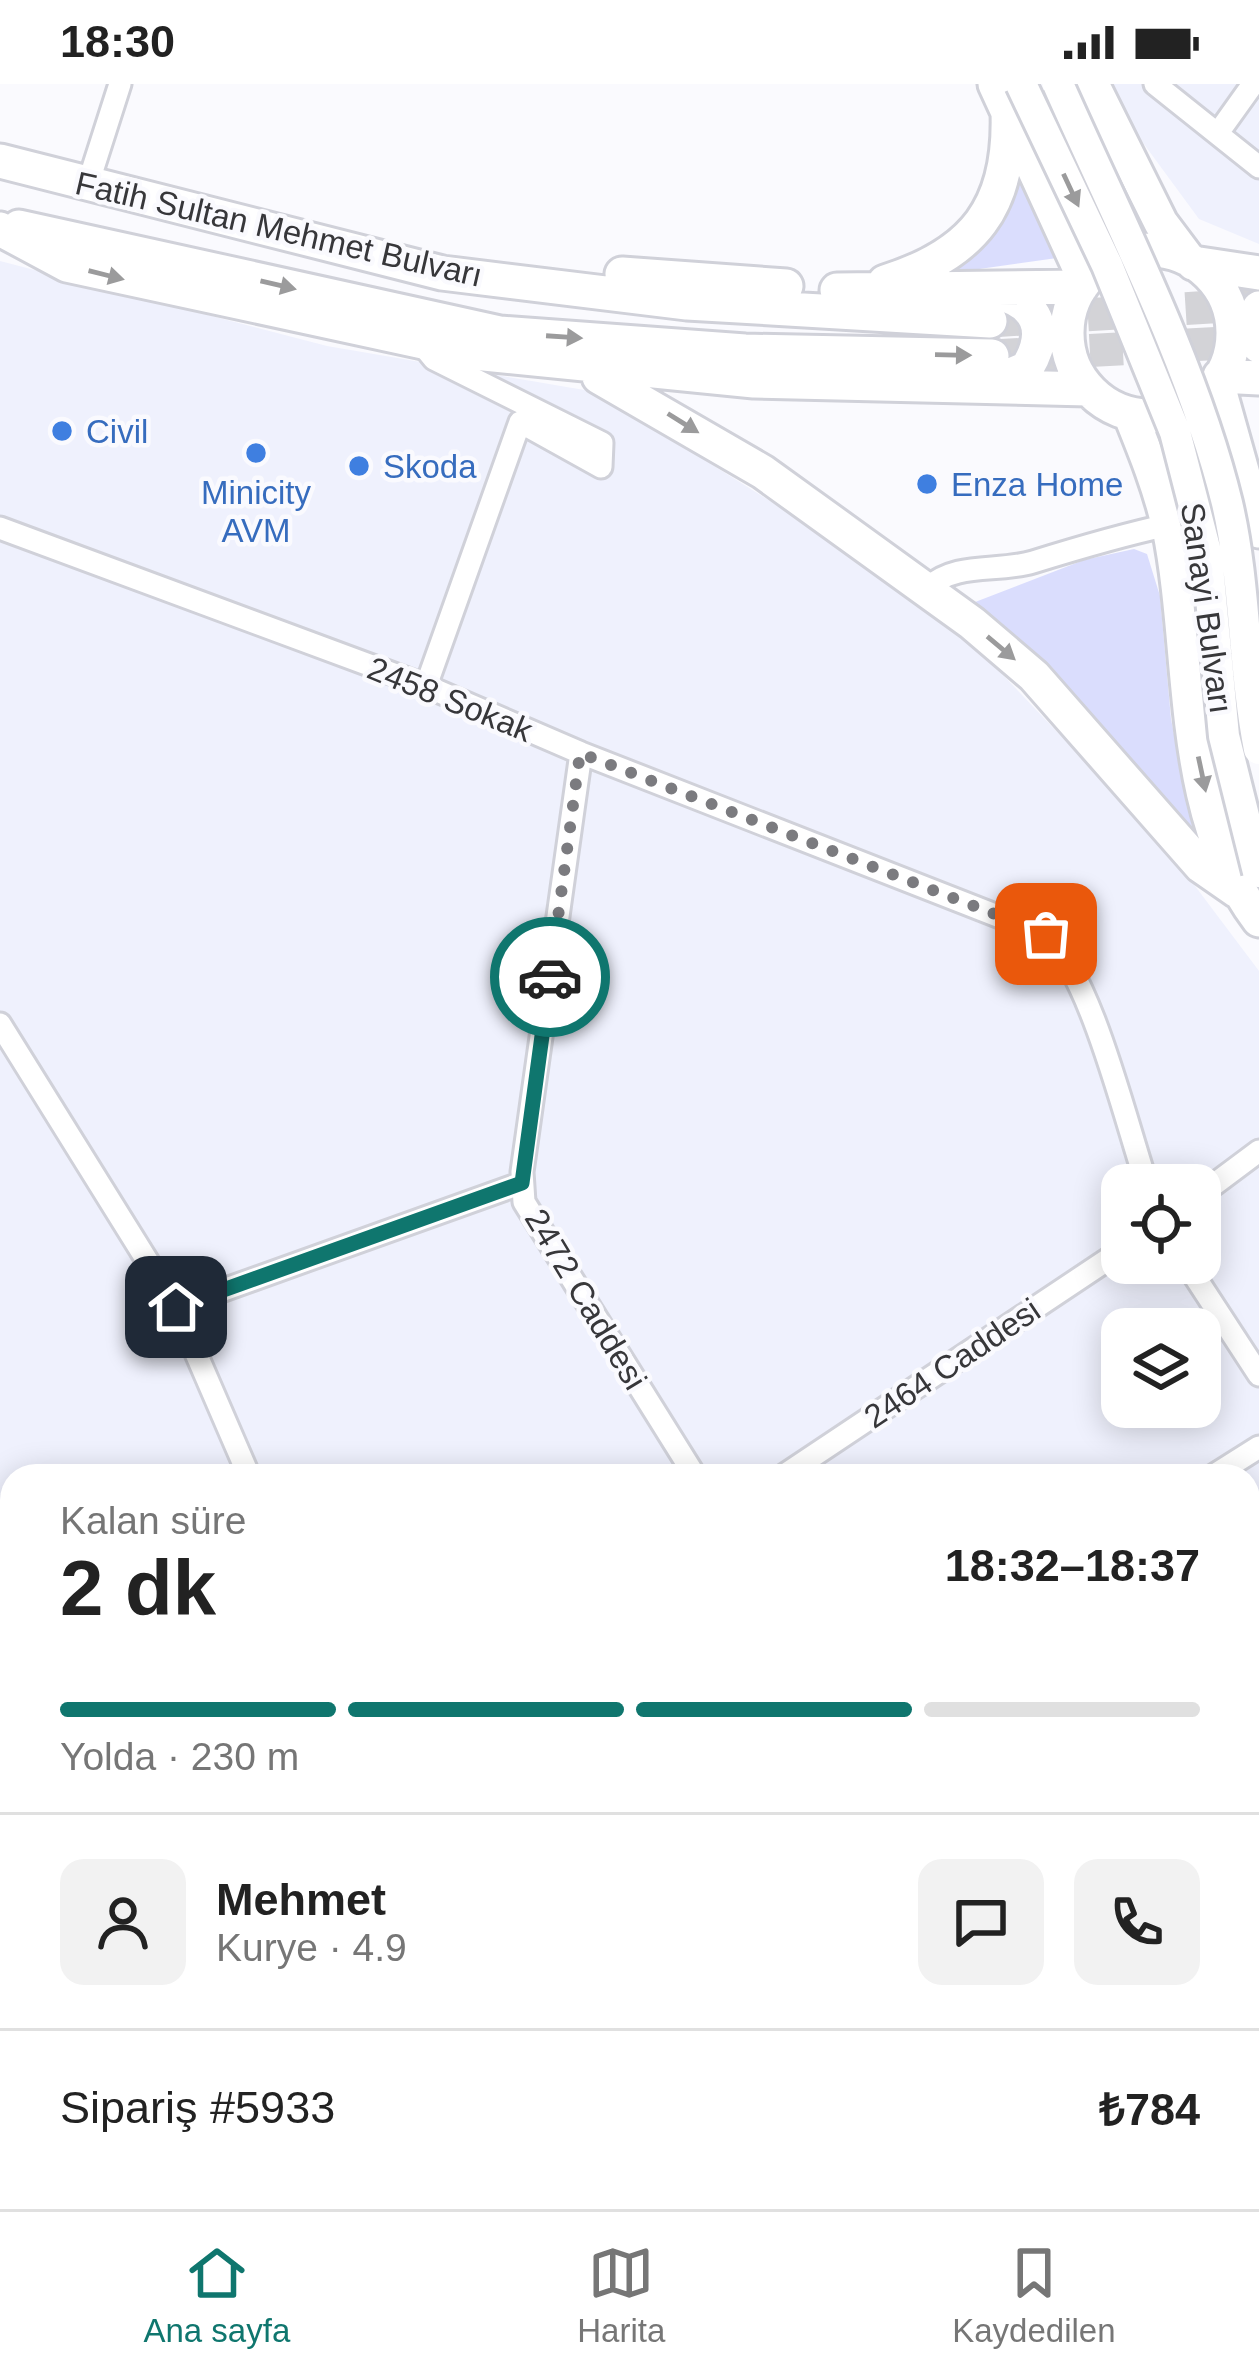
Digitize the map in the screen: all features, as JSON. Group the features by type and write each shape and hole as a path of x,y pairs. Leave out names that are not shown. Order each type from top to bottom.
{"highway":[{"path":"1092,84 1161,223 1190,261 1210,276 1227,300 1233,328 1230,356 1219,379 1185,409 1158,416 1130,414 1088,389 1073,365 1067,337 1070,309 1083,284 1100,266 1131,252 1160,250 1190,261 1259,273"},
{"path":"1008,94 1083,284"},
{"path":"855,291 922,270 976,233 999,195 1010,153 1008,94"},
{"name":"Fatih Sultan Mehmet Bulvarı","path":"0,161 284,237 442,272 686,303 990,321"},
{"name":"Fatih Sultan Mehmet Bulvarı","path":"0,226 500,333 745,351 992,356"},
{"path":"0,226 67,265 345,329 580,367 754,381 1088,389"},
{"path":"284,237 630,275 855,291 1083,284"},
{"path":"969,290 1018,298 1036,314 1042,332 1028,368 1003,380 971,385"},
{"path":"366,305 416,339"},
{"path":"1259,308 1254,324 1259,346"},
{"path":"580,367 646,400 763,472 927,588 1034,676 1202,866 1247,882"},
{"path":"1219,379 1259,378"},
{"path":"1219,379 1259,530"},
{"path":"1130,414 1168,525 1194,738 1215,830 1247,882 1259,920"},
{"path":"1158,490 1173,471 1198,458 1242,462"}],"main road":[{"path":"1058,84 1155,345"},
{"path":"1008,94 1155,345"},
{"name":"Sanayi Bulvarı","path":"1155,345 1226,501 1249,636 1259,749"},
{"name":"Sanayi Bulvarı","path":"1155,345 1196,505 1218,640 1224,736 1247,882"}],"street":[{"path":"87,187 120,84"},
{"path":"1156,84 1259,166"},
{"path":"1218,133 1253,84"},
{"path":"416,339 434,358 602,443 605,456 601,466 520,422 425,686"},
{"path":"927,588 949,573 1031,562 1079,544 1168,525"},
{"name":"2458 Sokak","path":"0,528 425,686 580,753 1046,934 1061,948 1078,982 1140,1164"},
{"name":"2472 Caddesi","path":"580,753 522,1183 524,1202 688,1464"},
{"path":"0,1024 176,1307 244,1464"},
{"path":"1221,1179 1259,1151"},
{"path":"176,1307 522,1183"},
{"name":"2464 Caddesi","path":"801,1464 1101,1264"},
{"path":"1200,1284 1259,1375"},
{"path":"1232,1464 1259,1447"}],"shaded area":[{"path":"1109,84 1259,84 1259,244 1199,219 1127,121"},
{"path":"1018,168 1057,258 951,273 952,266"},
{"path":"0,261 327,346 596,392 810,526 962,632 1162,842 1259,971 1259,1464 0,1464"},
{"path":"1134,549 1147,554 1160,596 1171,719 1194,835 1032,653 970,604 1084,560"}],"tunnel":[{"path":"990,321 1259,304"},
{"path":"992,356 1259,341"}],"way so far":[{"path":"550,977 580,753 796,833 1046,934"}],"place":[{"name":"Civil","path":"62,431"},
{"name":"Minicity AVM","path":"256,453"},
{"name":"Skoda","path":"359,466"},
{"name":"Enza Home","path":"927,484"}],"route":[{"path":"176,1307 522,1183 550,977"}]}
